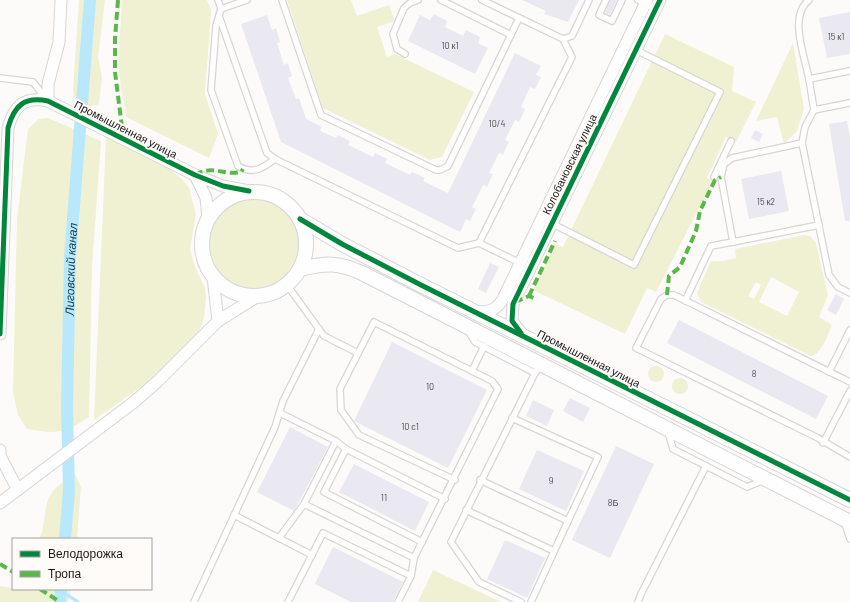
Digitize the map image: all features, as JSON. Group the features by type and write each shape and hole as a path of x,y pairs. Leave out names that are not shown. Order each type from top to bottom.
{"street":[{"path":"0,334 4,164 8,128 13,113 24,102 39,99 48,101 48,84 59,42 61,0"},
{"name":"Колобановская улица","path":"547,221 626,44 643,1"},
{"name":"Колобановская улица","path":"472,310 485,312 498,307 525,265 636,50 658,4"},
{"name":"Промышленная улица","path":"48,101 196,175 223,186 249,191"},
{"path":"196,175 206,198 208,218"},
{"path":"249,191 260,192 279,198 288,204 300,220 306,239 304,260 300,269 287,285 268,294 258,296 248,296 229,290 213,277 207,268 202,248 204,228 208,218 221,203 230,197 249,191"},
{"name":"Промышленная улица","path":"300,220 342,244 850,500"},
{"path":"300,269 330,263 346,266 466,326 539,370 668,430 847,521"},
{"name":"Колобановская улица","path":"523,336 515,326 511,313 525,265"},
{"path":"213,277 218,321"},
{"path":"0,503 92,434 158,381 218,321 258,296"},
{"path":"0,450 0,456 18,490"}],"lane":[{"path":"218,0 221,9 216,26 211,90 238,166 243,169 257,171 275,159"},
{"path":"221,9 245,0"},
{"path":"282,0 321,115 436,170 448,166 519,18"},
{"path":"405,54 397,49 392,34 404,8 410,3 418,0"},
{"path":"441,0 511,35"},
{"path":"479,243 572,57 563,39 482,0"},
{"path":"563,39 572,36 589,0"},
{"path":"606,0 599,15 612,21 622,0"},
{"path":"809,0 803,4 799,14 798,25 814,110 805,127 802,144 830,275 838,287 850,293"},
{"path":"643,1 658,4"},
{"path":"219,16 267,153 275,159 458,248 479,243 525,265"},
{"path":"547,221 634,265 720,92 626,44"},
{"path":"809,79 850,71"},
{"path":"0,78 33,82 48,101"},
{"path":"814,110 850,103"},
{"path":"714,177 723,163 731,142"},
{"path":"723,163 732,158 802,144"},
{"path":"723,163 721,177 733,242"},
{"path":"685,301 711,246 819,225"},
{"path":"287,285 324,336 358,353"},
{"path":"850,382 674,295 667,295 661,299 636,348 818,438 823,443 850,457"},
{"path":"398,602 411,576 414,558 445,499 498,389 492,381 374,322 340,389 341,410 359,435 454,480"},
{"path":"466,326 475,342 539,370 480,480 451,542 479,582 521,602"},
{"path":"194,602 275,427 283,401 319,328"},
{"path":"829,372 850,330"},
{"path":"472,371 484,346"},
{"path":"823,443 850,391"},
{"path":"280,413 336,441 346,449 445,499"},
{"path":"512,418 598,457 531,602"},
{"path":"668,430 673,449 747,487 766,479"},
{"path":"279,538 304,504 336,441"},
{"path":"346,449 324,492 422,542"},
{"path":"638,602 706,466"},
{"path":"480,480 568,521"},
{"path":"304,504 414,558"},
{"path":"466,510 554,551"},
{"path":"234,515 312,555"},
{"path":"847,521 850,539"},
{"path":"288,602 323,533 411,576"}],"green space":[{"path":"79,0 105,0 98,57 102,77 99,104 89,107 74,98 73,89"},
{"path":"122,0 207,0 211,10 205,94 218,134 209,158 126,117 118,67"},
{"path":"287,0 351,0 357,16 389,5 395,21 377,27 387,57 395,54 474,92 442,157 430,160 323,108"},
{"path":"665,34 734,67 732,91 756,102 736,142 726,137 707,178 713,181 656,292 647,288 625,334 533,290 555,244 563,247"},
{"path":"793,43 804,109 797,131 784,144 777,117 756,121"},
{"path":"48,118 101,141 92,266 89,417 66,430 52,432 27,429 18,415 13,392 17,219 28,129 39,119"},
{"path":"106,137 168,168 182,179 189,188 196,214 190,249 195,267 205,288 206,297 204,318 199,331 184,349 141,387 94,420"},
{"path":"245,200 263,200 279,207 291,219 298,235 298,253 291,269 279,281 263,288 245,288 229,281 217,269 210,253 210,235 217,219 229,207"},
{"path":"804,235 810,236 816,243 828,295 819,317 832,325 818,352 811,356 701,302 697,293 711,261 723,261 736,258 735,249","holes":["771,277 799,292 787,316 759,302","756,282 761,285 754,299 748,296"]},
{"path":"653,366 659,366 664,371 662,380 659,382 653,382 648,377 648,371"},
{"path":"677,378 683,378 688,383 686,392 683,394 677,394 672,389 672,383"},
{"path":"75,474 81,487 77,538 39,538 43,527 47,502 53,491"},
{"path":"433,570 501,602 418,602"},
{"path":"0,586 12,588 12,590 71,590 68,602 0,602"}],"building":[{"path":"522,0 579,0 568,22 544,14 546,11"},
{"path":"610,0 617,0 610,15 605,13"},
{"path":"850,12 850,54 827,58 819,18"},
{"path":"434,14 447,21 445,27 463,36 466,30 480,37 478,43 488,48 475,74 408,41 420,15 430,20"},
{"path":"267,15 272,30 276,28 280,42 277,43 284,65 288,63 292,76 288,78 296,99 299,98 306,119 322,127 320,131 336,138 338,135 350,141 348,145 373,157 375,153 387,159 385,163 410,175 412,172 419,175 425,178 423,181 448,193 515,53 541,66 536,75 541,77 535,89 530,87 521,107 525,109 522,116 519,122 515,120 505,140 509,142 503,155 499,153 489,173 493,174 487,187 483,185 472,207 476,209 470,221 466,219 460,232 281,142 241,24"},
{"path":"847,121 850,137 850,221 845,221 829,124"},
{"path":"755,130 763,134 759,142 751,138"},
{"path":"781,171 789,211 749,219 741,179"},
{"path":"490,263 499,267 486,293 478,289"},
{"path":"836,294 844,299 836,315 827,310"},
{"path":"679,320 828,396 816,419 667,343"},
{"path":"392,342 487,390 448,468 354,421"},
{"path":"570,398 590,408 583,422 563,411"},
{"path":"533,400 554,410 547,426 526,416"},
{"path":"290,427 328,447 294,511 257,492"},
{"path":"616,446 654,464 610,558 572,540"},
{"path":"537,450 584,471 566,511 519,489"},
{"path":"354,464 429,502 415,531 339,492"},
{"path":"505,540 545,558 527,598 487,579"},
{"path":"333,547 403,582 393,602 351,602 315,584"}],"waterway":[{"name":"Лиговский канал","path":"65,538 69,491 67,408 70,257 90,0"},
{"name":"Лиговский канал","path":"60,602 61,590"},
{"path":"61,591 78,602"}],"marked path":[{"path":"118,0 115,38 115,72 122,128 119,136"},
{"path":"195,175 207,170 235,173 241,172 243,169"},
{"path":"667,295 669,276 680,267 696,231 700,211 715,180 721,177"},
{"path":"529,296 555,241"},
{"path":"515,302 529,296 536,299"},
{"path":"0,564 12,571"},
{"path":"42,590 60,602"}],"cycle path":[{"path":"521,333 512,321 513,304 660,0"},
{"path":"0,334 8,128 13,114 21,104 32,100 48,101 195,175 223,186 249,191"},
{"path":"300,219 342,244 421,285 850,500"}]}
